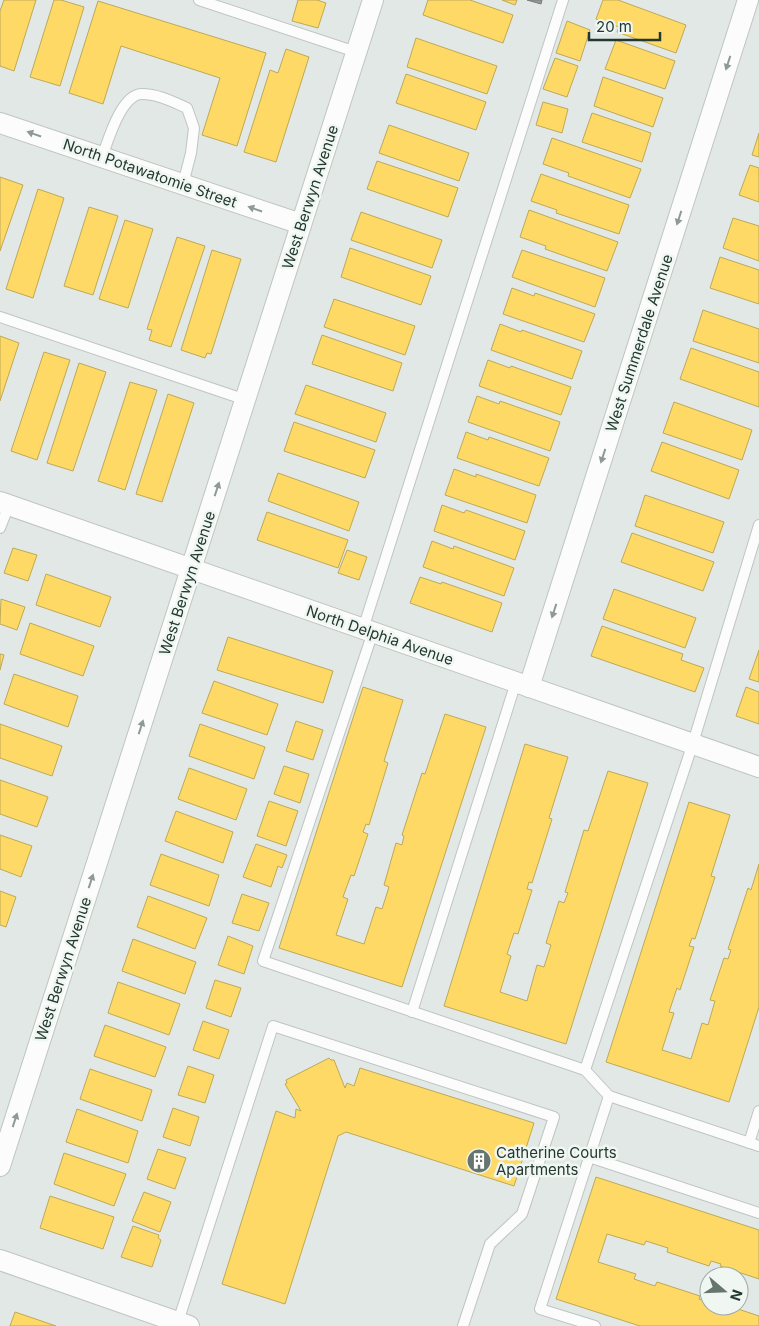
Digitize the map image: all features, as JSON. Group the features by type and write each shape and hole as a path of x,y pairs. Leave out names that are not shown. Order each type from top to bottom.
{"street":[{"name":"West Berwyn Avenue","path":"0,1166 373,0"},
{"name":"West Summerdale Avenue","path":"523,684 748,0"},
{"name":"North Potawatomie Street","path":"0,123 301,224"},
{"name":"North Delphia Avenue","path":"4,504 759,766"},
{"path":"0,1260 181,1325"}],"lane":[{"path":"199,0 356,52"},
{"path":"562,0 368,630 263,961 585,1070 609,1096 754,1144 759,1111"},
{"path":"102,157 116,120 127,100 140,94 167,99 187,108 194,128 191,153 182,184"},
{"path":"0,317 246,400"},
{"path":"0,528 4,504"},
{"path":"585,1070 692,744 759,525"},
{"path":"412,1012 523,684"},
{"path":"181,1325 273,1026 554,1117 522,1214 490,1244 463,1326"},
{"path":"595,1326 540,1309 609,1096"},
{"path":"589,1157 759,1212"}],"building: Homes":[{"path":"4,0 36,0 14,71 0,66 0,11"},
{"path":"54,0 61,0 84,7 60,86 30,77"},
{"path":"298,0 317,0 326,3 318,28 292,21"},
{"path":"428,0 470,0 513,15 503,43 423,15"},
{"path":"502,0 517,0 515,5"},
{"path":"603,0 618,0 686,25 676,53 617,32 619,27 596,19"},
{"path":"98,1 266,53 237,146 202,135 220,78 121,46 103,104 69,93"},
{"path":"567,21 590,30 580,61 556,53"},
{"path":"416,38 497,66 487,94 407,67"},
{"path":"616,40 675,61 665,89 605,69"},
{"path":"286,49 309,57 276,162 244,152 270,70 278,73"},
{"path":"555,58 578,66 567,97 543,89"},
{"path":"406,74 486,102 476,130 396,103"},
{"path":"603,77 663,98 653,127 594,106"},
{"path":"543,102 568,109 562,133 536,125"},
{"path":"592,113 651,133 642,162 582,142"},
{"path":"389,125 469,153 459,181 379,153"},
{"path":"759,133 759,157 752,155"},
{"path":"552,138 641,169 630,198 568,176 569,173 543,164"},
{"path":"377,161 458,188 448,217 367,189"},
{"path":"750,165 759,168 759,202 739,195"},
{"path":"541,174 629,205 619,234 556,213 557,210 531,201"},
{"path":"0,177 23,185 0,251"},
{"path":"38,189 64,198 33,298 6,289"},
{"path":"89,207 118,216 93,295 64,286"},
{"path":"529,210 618,242 607,271 545,249 546,246 520,237"},
{"path":"361,212 442,240 432,268 351,240"},
{"path":"733,218 759,226 759,261 723,248"},
{"path":"125,220 153,229 128,308 99,299"},
{"path":"177,237 205,246 171,347 149,340 152,330 147,329"},
{"path":"350,248 431,276 421,305 341,277"},
{"path":"212,250 241,259 211,354 207,353 205,358 181,350"},
{"path":"522,250 605,278 595,307 512,277"},
{"path":"720,257 759,270 759,304 710,288"},
{"path":"512,288 534,296 535,293 595,314 584,342 503,314"},
{"path":"334,299 415,326 405,355 324,327"},
{"path":"703,310 759,329 759,363 693,341"},
{"path":"500,324 582,351 572,379 491,350"},
{"path":"322,335 402,363 393,391 312,364"},
{"path":"0,336 19,343 0,401"},
{"path":"691,348 759,372 759,407 680,379"},
{"path":"44,352 70,360 37,460 11,451"},
{"path":"488,360 571,387 561,415 479,386"},
{"path":"79,363 106,372 73,471 47,463"},
{"path":"130,382 157,390 125,490 98,481"},
{"path":"306,385 386,413 376,442 295,414"},
{"path":"168,394 194,403 162,502 136,494"},
{"path":"477,396 499,404 500,401 560,422 550,451 468,422"},
{"path":"674,402 752,430 742,460 663,433"},
{"path":"294,422 375,450 365,478 284,451"},
{"path":"466,432 488,440 489,437 549,458 539,486 457,458"},
{"path":"662,442 739,470 729,499 651,471"},
{"path":"454,469 476,477 476,474 536,495 527,523 445,495"},
{"path":"278,473 359,502 349,531 268,501"},
{"path":"645,495 724,522 713,553 635,526"},
{"path":"442,505 464,513 466,510 525,531 515,560 434,531"},
{"path":"267,512 348,540 338,568 257,540"},
{"path":"632,533 714,562 703,591 621,562"},
{"path":"432,541 453,549 454,546 514,568 504,596 423,567"},
{"path":"13,548 37,555 28,581 4,573"},
{"path":"347,550 367,557 359,580 338,573"},
{"path":"46,574 111,597 100,627 36,605"},
{"path":"420,577 441,584 442,582 502,603 492,632 410,603"},
{"path":"614,589 696,618 685,648 603,619"},
{"path":"1,599 25,607 17,630 0,624"},
{"path":"30,623 94,646 83,676 20,654"},
{"path":"602,626 683,654 681,660 704,668 695,692 591,656"},
{"path":"228,637 333,671 323,703 217,670"},
{"path":"759,650 759,682 749,679"},
{"path":"0,654 4,655 0,670"},
{"path":"14,674 78,696 68,727 4,704"},
{"path":"214,681 278,704 267,735 202,713"},
{"path":"363,687 403,700 384,761 388,763 369,825 366,824 363,832 368,834 354,876 351,875 343,897 348,899 336,935 364,944 376,907 382,909 389,887 384,885 396,843 402,845 404,836 402,835 422,773 425,774 445,714 486,727 402,987 279,948"},
{"path":"746,687 759,692 759,724 736,716"},
{"path":"296,721 323,730 313,760 286,751"},
{"path":"0,724 62,746 52,776 0,758"},
{"path":"200,724 265,747 254,779 189,756"},
{"path":"525,744 568,757 549,818 552,819 532,883 529,882 527,889 532,890 518,934 514,933 507,954 511,956 500,992 527,1001 537,965 544,967 551,945 546,943 559,901 564,903 568,893 565,892 584,830 588,831 608,771 648,783 566,1044 444,1006"},
{"path":"284,766 309,774 300,803 274,794"},
{"path":"189,768 247,789 236,820 178,799"},
{"path":"0,780 48,797 37,827 0,814"},
{"path":"269,801 298,811 286,846 257,836"},
{"path":"689,802 730,815 711,876 715,877 695,939 692,938 689,946 694,947 680,990 677,988 669,1012 674,1013 662,1050 691,1059 702,1023 708,1025 715,1001 710,1000 724,958 728,959 731,950 728,949 748,888 751,890 759,864 759,1007 729,1102 606,1062"},
{"path":"176,811 233,832 223,863 165,841"},
{"path":"0,835 32,846 21,877 0,869"},
{"path":"256,844 287,855 282,868 278,866 271,887 243,877"},
{"path":"161,854 219,875 209,906 150,885"},
{"path":"0,891 16,897 6,927 0,925"},
{"path":"242,894 269,903 259,931 232,923"},
{"path":"148,896 207,918 195,949 137,927"},
{"path":"228,936 253,946 244,974 218,965"},
{"path":"133,939 196,962 185,994 122,971"},
{"path":"215,980 241,988 231,1017 206,1008"},
{"path":"118,982 180,1004 169,1035 108,1013"},
{"path":"203,1021 229,1030 219,1059 193,1050"},
{"path":"105,1025 166,1047 155,1077 94,1056"},
{"name":"Catherine Courts Apartments","path":"329,1058 334,1060 345,1088 347,1083 354,1086 360,1068 534,1123 514,1186 346,1132 338,1136 285,1304 222,1284 276,1111 295,1118 296,1109 301,1111 285,1084 287,1083 286,1080"},
{"path":"188,1066 214,1075 205,1103 178,1095"},
{"path":"90,1069 152,1090 142,1121 80,1099"},
{"path":"173,1108 199,1117 190,1146 163,1137"},
{"path":"77,1109 138,1131 128,1163 66,1142"},
{"path":"158,1149 186,1158 175,1189 147,1179"},
{"path":"64,1153 126,1174 114,1206 54,1184"},
{"path":"596,1177 759,1230 759,1279 749,1276 749,1266 720,1266 721,1264 711,1261 709,1266 667,1252 668,1248 646,1241 644,1245 607,1234 598,1262 636,1274 634,1279 655,1286 657,1282 699,1296 699,1316 749,1316 749,1313 759,1316 759,1326 640,1326 556,1299"},
{"path":"144,1192 171,1202 160,1232 132,1221"},
{"path":"50,1196 114,1217 103,1249 40,1228"},
{"path":"133,1226 159,1235 158,1238 161,1240 152,1267 121,1257"},
{"path":"15,1312 56,1326 10,1326"}],"building: Industry":[{"path":"527,0 542,0 541,4"}],"place":[{"name":"Catherine Courts Apartments","path":"479,1161"}]}
